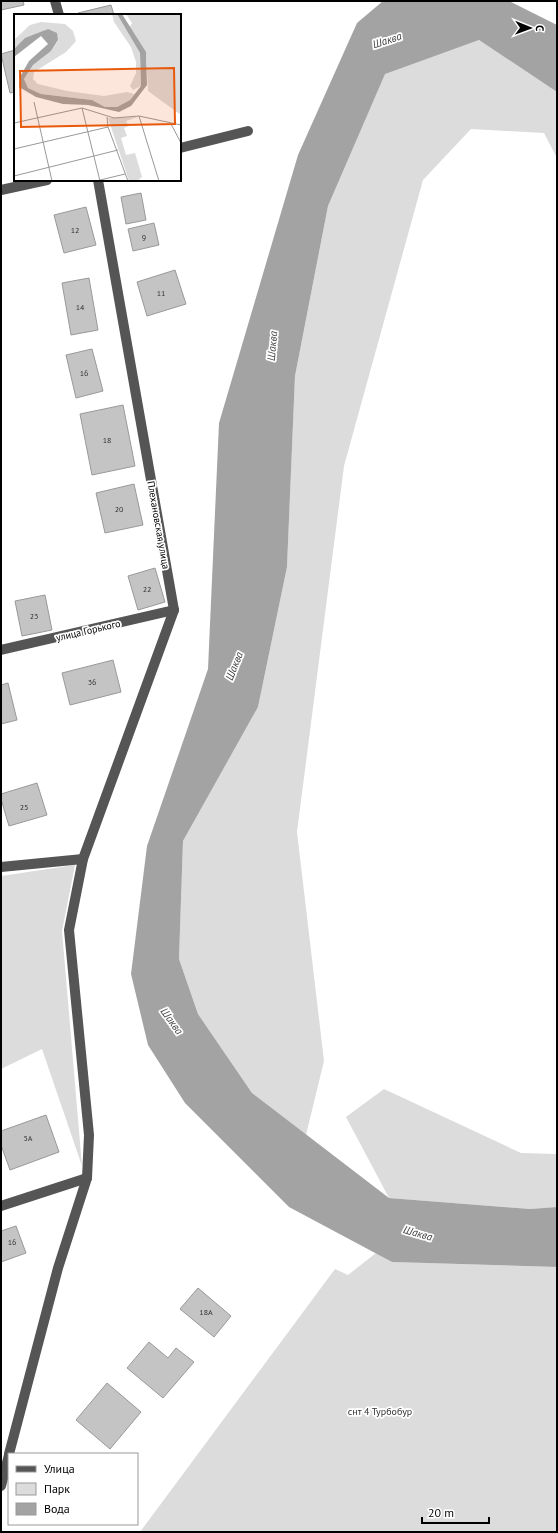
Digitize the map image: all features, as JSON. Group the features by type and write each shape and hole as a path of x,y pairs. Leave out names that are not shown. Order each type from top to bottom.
{"street":[{"path":"55,1 59,14"},
{"path":"181,148 248,131"},
{"path":"1,190 42,181"},
{"name":"Плехановская улица","path":"98,181 174,610"},
{"path":"9,1453 58,1268 87,1178 89,1134 69,930 83,859 174,610"},
{"name":"улица Горького","path":"1,650 174,610"},
{"path":"1,867 83,859"},
{"path":"1,1206 87,1178"},
{"path":"1,1486 8,1458"}],"green space":[{"path":"479,40 557,92 557,158 544,133 471,129 423,180 344,466 297,832 324,1061 306,1135 252,1093 198,1014 179,959 183,841 258,707 287,567 295,376 328,206 385,73"},
{"path":"75,865 62,931 82,1166 42,1049 1,1069 1,876"},
{"path":"384,1089 521,1153 557,1154 557,1207 530,1209 389,1198 346,1117"},
{"name":"снт 4 Турбобур","path":"376,1253 392,1262 557,1267 557,1532 140,1532 335,1269 348,1275"}],"water":[{"name":"Шаква","path":"383,1 509,1 557,25 557,92 479,40 385,74 328,206 295,376 287,567 258,707 183,841 179,959 198,1014 252,1093 389,1198 530,1209 557,1207 557,1267 392,1262 289,1207 185,1103 148,1045 131,974 147,846 208,669 219,423 298,155 357,23"}],"building":[{"path":"1,1 23,1 24,5 1,10"},
{"path":"111,5 114,14 78,14"},
{"path":"14,50 14,92 10,93 1,54"},
{"path":"141,193 146,220 126,224 121,197"},
{"path":"86,207 96,245 64,253 54,215"},
{"path":"154,223 159,245 133,251 128,229"},
{"path":"175,270 186,304 147,316 137,282"},
{"path":"89,278 98,330 71,335 62,283"},
{"path":"92,349 103,391 76,398 66,355"},
{"path":"123,405 135,466 92,475 80,414"},
{"path":"134,484 143,525 105,533 96,493"},
{"path":"155,568 165,602 138,610 128,576"},
{"path":"45,595 52,630 22,636 15,601"},
{"path":"113,660 121,692 70,705 62,673"},
{"path":"8,683 17,720 1,724 1,685"},
{"path":"37,783 47,815 9,826 1,799 1,794"},
{"path":"46,1115 59,1152 10,1170 1,1145 1,1131"},
{"path":"16,1226 26,1253 1,1262 1,1231"},
{"path":"198,1288 231,1316 214,1337 180,1309"},
{"path":"149,1342 168,1358 176,1348 194,1362 163,1398 127,1368"},
{"path":"107,1383 141,1412 110,1449 76,1420"}]}
